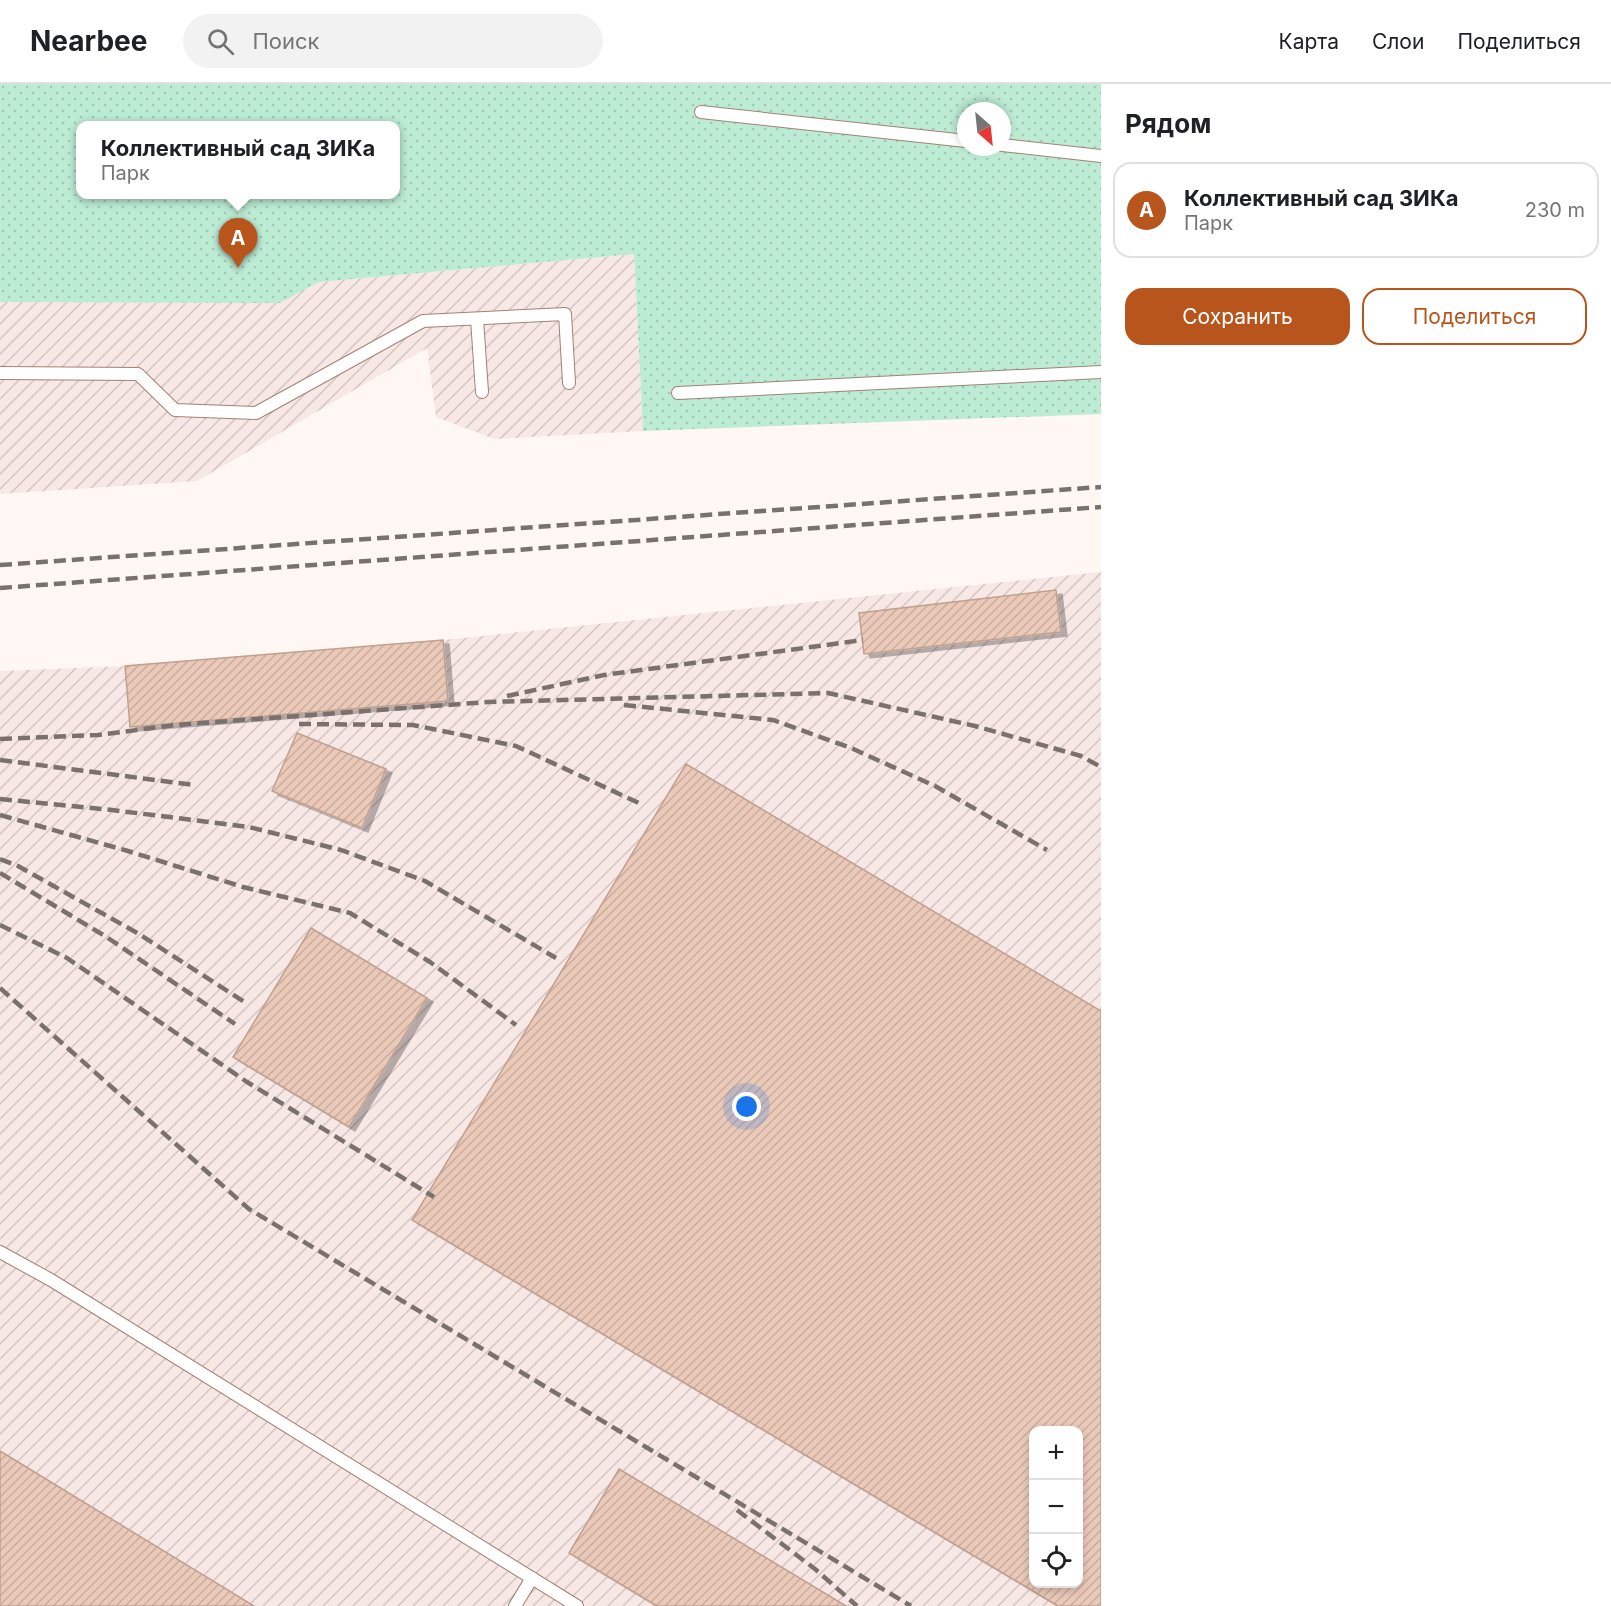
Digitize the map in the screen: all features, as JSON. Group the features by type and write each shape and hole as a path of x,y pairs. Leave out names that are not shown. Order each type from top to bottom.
{"lane":[{"path":"701,112 957,140"},
{"path":"1011,146 1101,156"},
{"path":"0,373 138,374 175,410 256,413 423,321 565,314 569,383"},
{"path":"477,319 482,392"},
{"path":"678,393 1101,372"},
{"path":"0,1252 51,1280 577,1606"},
{"path":"515,1606 532,1578"}],"shaded area":[{"path":"634,254 643,431 494,439 436,417 427,348 197,481 0,494 0,302 280,303 319,282"},
{"path":"1101,572 1101,1606 0,1606 0,671 125,666 443,640"}],"green space":[{"path":"0,84 1101,84 1101,414 643,431 634,254 319,282 280,303 0,302"}],"building":[{"path":"1056,590 1061,632 864,654 859,613"},
{"path":"443,640 448,701 130,727 125,666"},
{"path":"297,733 386,769 362,828 272,791"},
{"path":"686,764 1101,1011 1101,1606 1058,1606 412,1220"},
{"path":"311,928 427,998 349,1127 233,1057"},
{"path":"0,1451 254,1606 0,1606"},
{"path":"619,1469 846,1606 657,1606 569,1553"}],"railway":[{"path":"0,565 1101,487"},
{"path":"0,588 1101,507"},
{"path":"507,696 604,675 863,640"},
{"path":"0,739 98,735 175,725 488,702 828,693 975,726 1081,756 1101,767"},
{"path":"624,705 773,720 851,748 935,786 1047,850"},
{"path":"299,724 413,725 516,746 641,804"},
{"path":"0,760 194,785"},
{"path":"0,799 249,827 341,850 425,881 556,958"},
{"path":"0,815 128,851 243,887 350,913 430,962 516,1025"},
{"path":"0,859 18,866 139,934 246,1003"},
{"path":"0,873 105,936 235,1024"},
{"path":"0,925 67,958 247,1082 434,1197"},
{"path":"0,988 249,1209 911,1606"},
{"path":"737,1510 815,1569 857,1606"}],"place":[{"name":"Коллективный сад ЗИКа","path":"238,268"}]}
